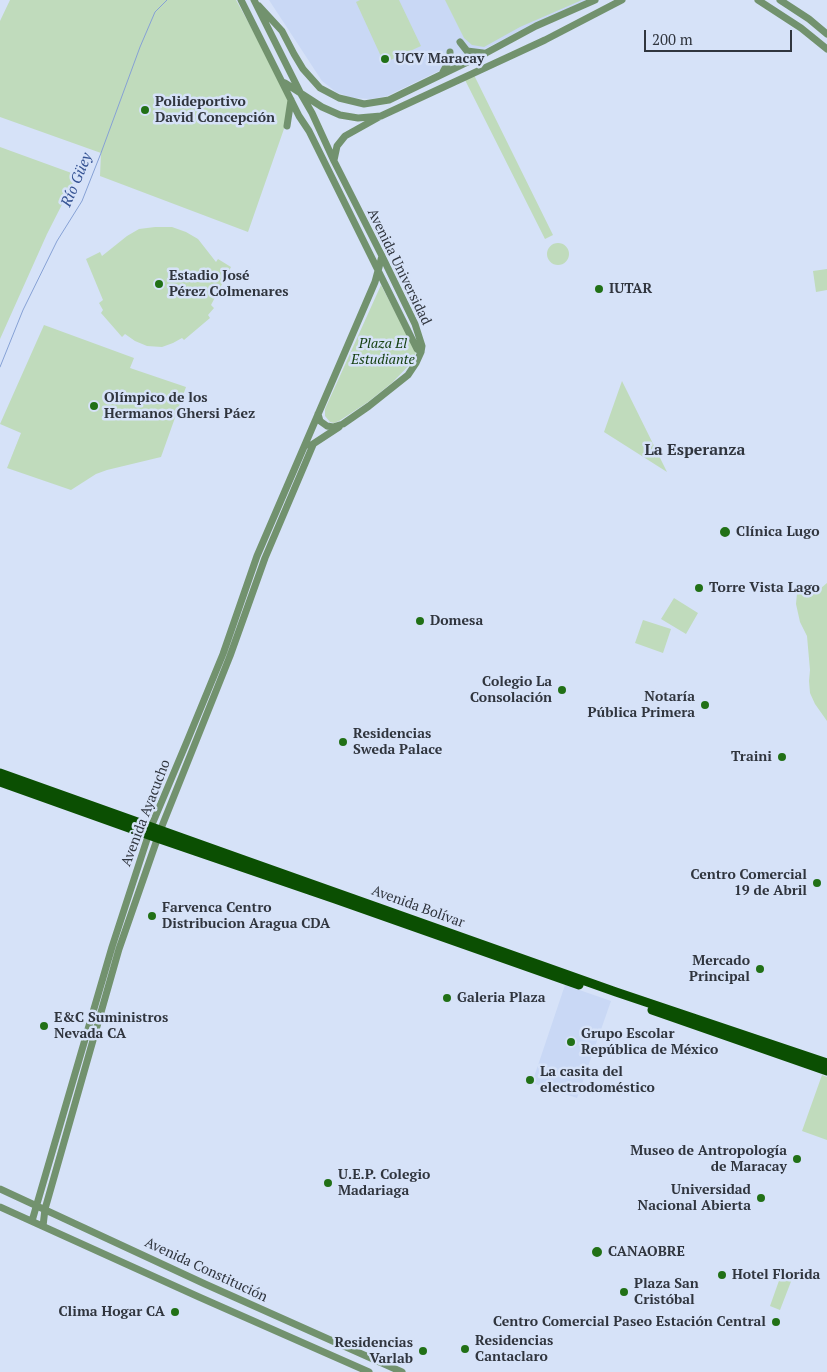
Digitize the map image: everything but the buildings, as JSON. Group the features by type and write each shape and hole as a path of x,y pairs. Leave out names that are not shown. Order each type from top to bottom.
{"main road":[{"name":"Avenida Bolívar","path":"0,773 154,833 827,1071"},
{"name":"Avenida Bolívar","path":"0,782 827,1063"}],"street":[{"name":"Avenida Universidad","path":"241,0 417,349 421,352"},
{"path":"254,1 282,31 303,69 320,88 339,98 364,104 389,100 486,53 536,26 595,0"},
{"path":"334,161 337,146 345,136 381,116 527,48 622,0"},
{"path":"758,0 801,28 827,50"},
{"path":"780,0 809,19 827,34"},
{"name":"Avenida Universidad","path":"254,1 312,113 415,324 422,346 421,352"},
{"path":"460,42 468,51 486,53"},
{"path":"442,74 450,60 450,52"},
{"path":"282,81 322,107 340,115 358,118 381,116"},
{"path":"287,126 291,99"},
{"name":"Avenida Ayacucho","path":"32,1221 38,1206 112,947 188,739 223,654 257,556 375,282 382,256"},
{"path":"303,450 369,406 408,375 421,352"},
{"path":"318,414 320,422 327,426 334,427 343,424"},
{"name":"Avenida Ayacucho","path":"43,1226 45,1209 154,833 230,656 265,558 313,445"},
{"name":"Avenida Constitución","path":"0,1189 204,1284 402,1372"},
{"name":"Avenida Constitución","path":"0,1207 369,1372"}],"shaded area":[{"name":"UCV Maracay","path":"269,0 589,0 387,96 371,99 352,98 336,92 322,81"},
{"name":"Grupo Escolar República de México","path":"565,985 611,1001 577,1098 532,1083"}],"green space":[{"name":"Polideportivo David Concepción","path":"10,0 236,0 293,103 248,232 100,176 101,153 0,117 0,21"},
{"path":"360,0 399,0 421,46 384,63 356,2"},
{"path":"445,0 582,0 520,27 484,47 472,45 464,38"},
{"path":"474,75 553,235 545,239 465,80"},
{"path":"0,147 77,175 47,234 0,339"},
{"name":"Estadio José Pérez Colmenares","path":"172,227 186,232 198,239 216,262 218,259 231,267 211,305 214,308 208,315 210,318 184,340 182,338 162,347 147,346 125,334 122,337 101,313 103,310 99,303 103,300 86,259 100,252 102,256 139,229"},
{"path":"554,243 562,243 569,250 569,258 562,265 554,265 547,258 547,250"},
{"path":"827,269 827,290 816,292 813,271"},
{"name":"Plaza El Estudiante","path":"381,285 416,352 413,361 393,382 368,402 339,421 330,422 325,416 325,409"},
{"name":"Olímpico de los Hermanos Ghersi Páez","path":"44,325 134,358 130,368 186,387 161,457 96,474 71,490 7,468 21,433 0,424"},
{"path":"622,381 667,472 604,432"},
{"path":"798,583 821,588 827,583 827,721 810,693 807,636 800,622 796,604"},
{"path":"674,598 698,613 686,634 661,619"},
{"path":"643,620 671,629 663,653 635,643"},
{"path":"822,1075 827,1077 827,1140 802,1131"},
{"path":"781,1275 792,1279 780,1310 770,1306"}],"waterway":[{"name":"Río Güey","path":"0,367 23,310 57,241 82,201 155,12 167,0"}],"place":[{"name":"UCV Maracay","path":"385,59"},
{"name":"Polideportivo David Concepción","path":"145,110"},
{"name":"Estadio José Pérez Colmenares","path":"159,284"},
{"name":"IUTAR","path":"599,289"},
{"name":"Olímpico de los Hermanos Ghersi Páez","path":"94,406"},
{"name":"Clínica Lugo","path":"725,532"},
{"name":"Torre Vista Lago","path":"699,588"},
{"name":"Domesa","path":"420,621"},
{"name":"Colegio La Consolación","path":"562,690"},
{"name":"Notaría Pública Primera","path":"705,705"},
{"name":"Residencias Sweda Palace","path":"343,742"},
{"name":"Traini","path":"782,757"},
{"name":"Centro Comercial 19 de Abril","path":"817,883"},
{"name":"Farvenca Centro Distribucion Aragua CDA","path":"152,916"},
{"name":"Mercado Principal","path":"760,969"},
{"name":"Galeria Plaza","path":"447,998"},
{"name":"E&C Suministros Nevada CA","path":"44,1026"},
{"name":"Grupo Escolar República de México","path":"571,1042"},
{"name":"La casita del electrodoméstico","path":"530,1080"},
{"name":"Museo de Antropología de Maracay","path":"797,1159"},
{"name":"U.E.P. Colegio Madariaga","path":"328,1183"},
{"name":"Universidad Nacional Abierta","path":"761,1198"},
{"name":"CANAOBRE","path":"597,1252"},
{"name":"Hotel Florida","path":"722,1275"},
{"name":"Plaza San Cristóbal","path":"624,1292"},
{"name":"Clima Hogar CA","path":"175,1312"},
{"name":"Centro Comercial Paseo Estación Central","path":"776,1322"},
{"name":"Residencias Cantaclaro","path":"465,1349"},
{"name":"Residencias Varlab","path":"423,1351"}],"district":[{"name":"La Esperanza","path":"695,450"}]}
